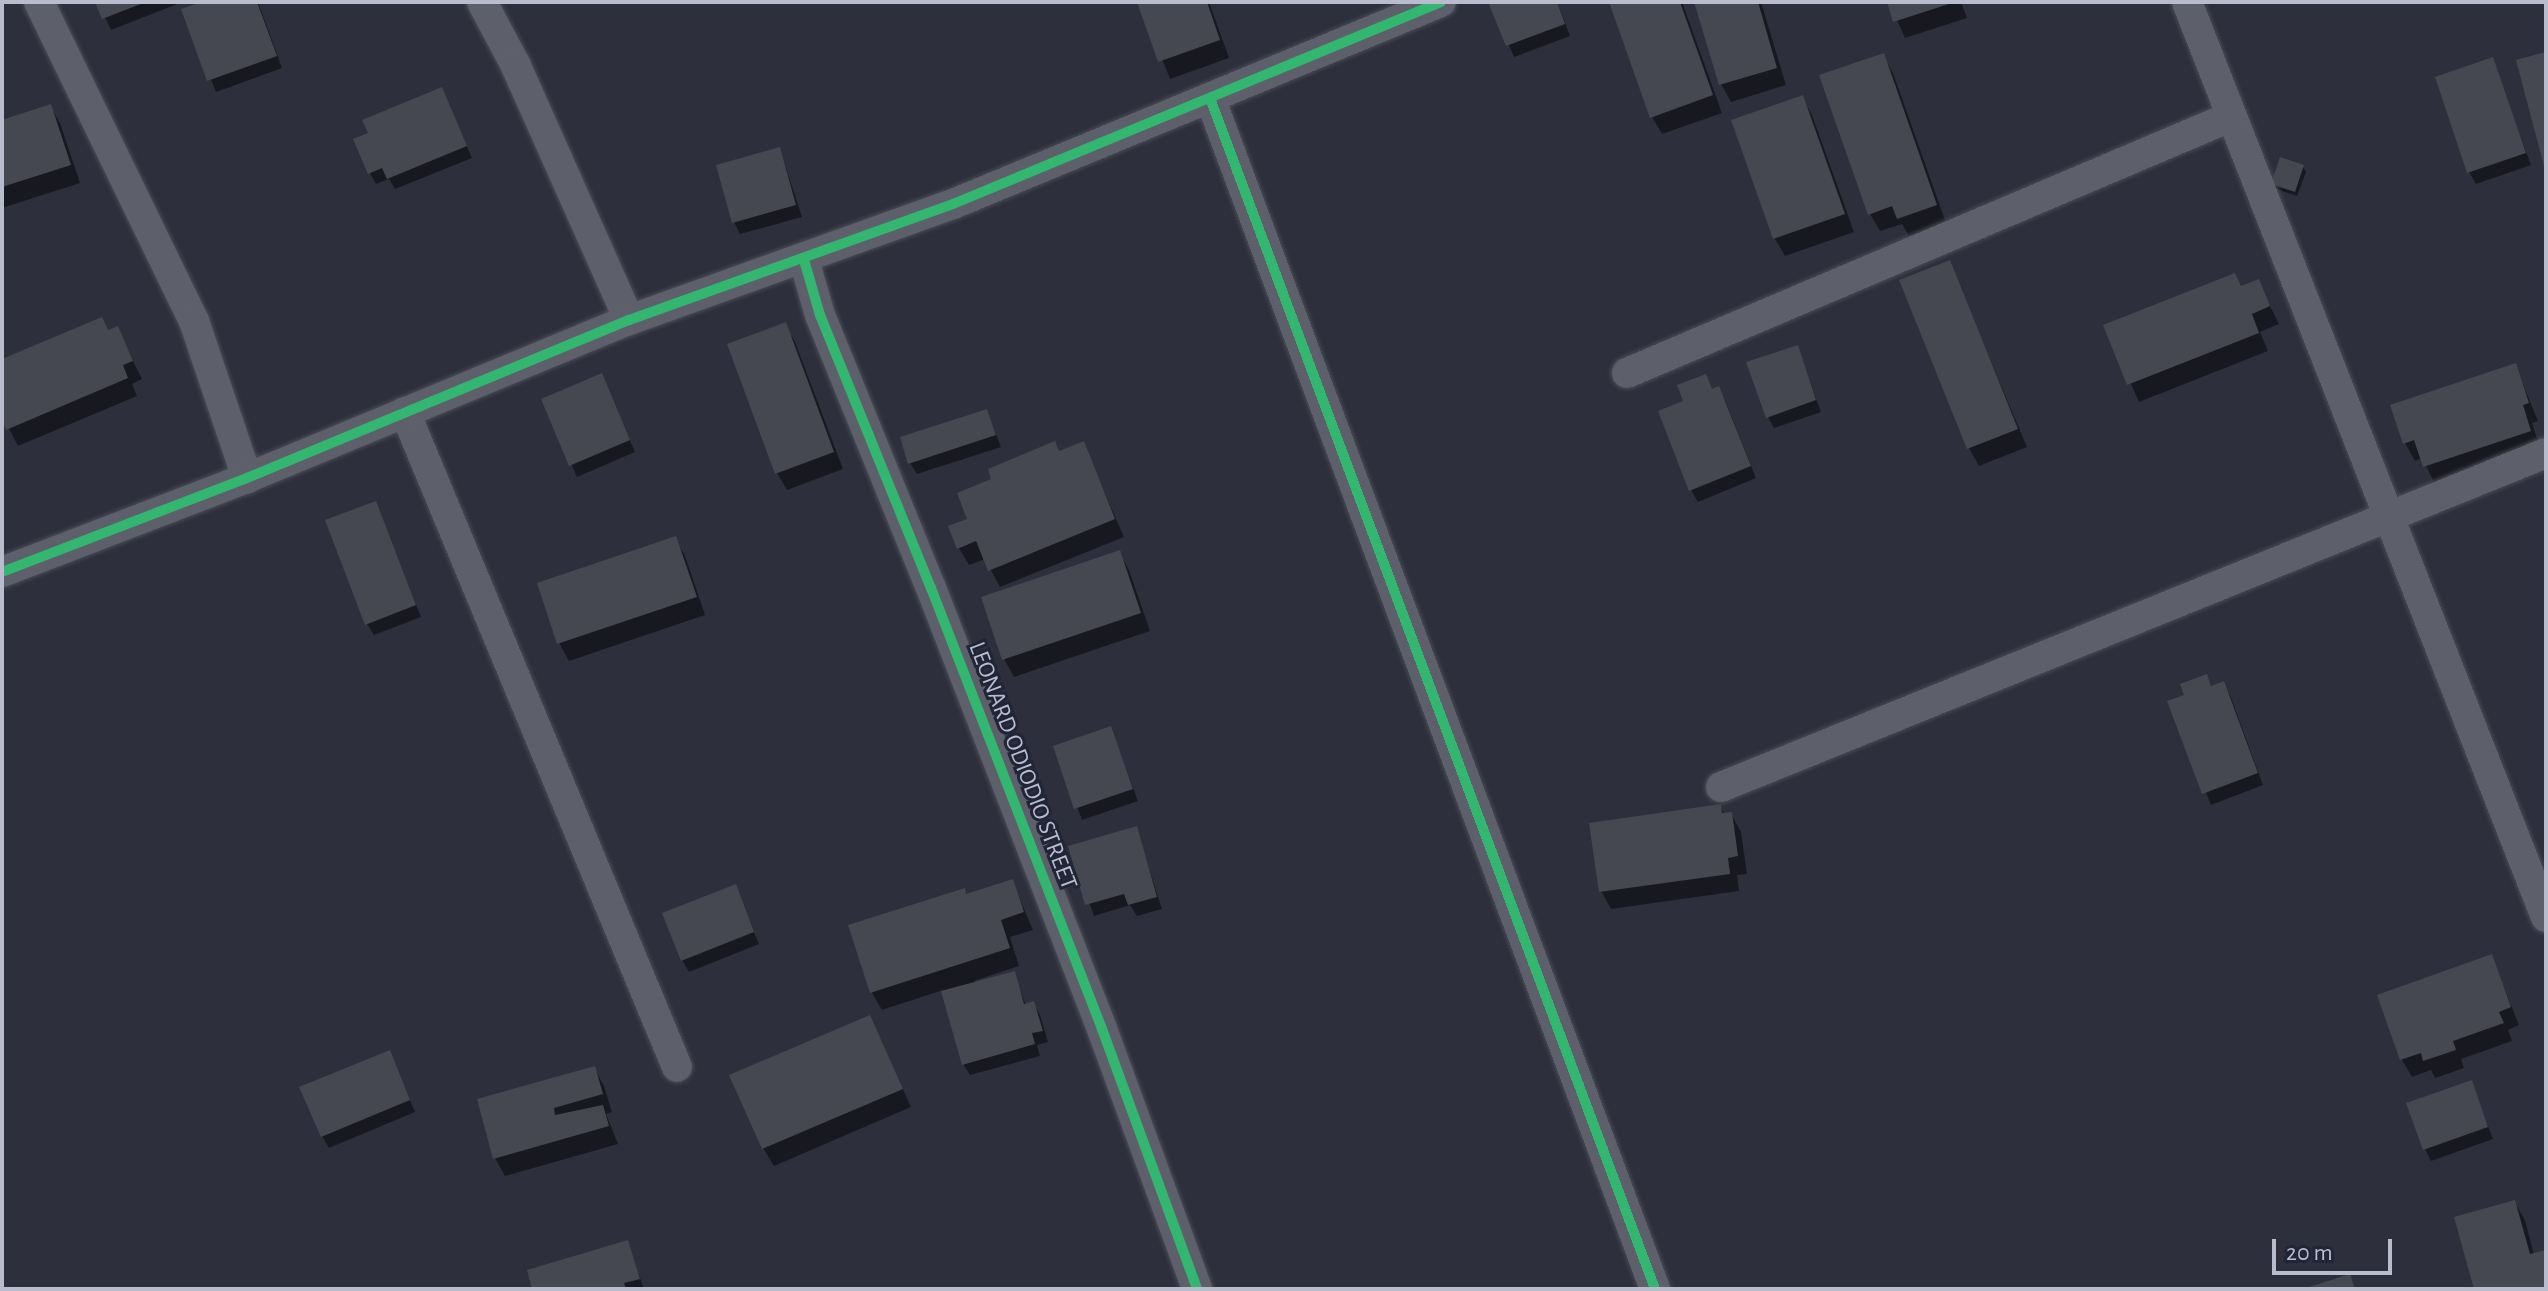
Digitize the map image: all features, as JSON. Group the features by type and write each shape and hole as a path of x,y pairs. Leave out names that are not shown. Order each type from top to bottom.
{"street":[{"path":"39,2 194,321 247,478"},
{"path":"482,2 516,66 629,320"},
{"path":"2,572 247,478 629,320 804,260 953,204 1210,98 1376,14 1441,2"},
{"path":"2187,2 2546,917"},
{"path":"1210,98 1655,1289"},
{"path":"1627,373 2230,117"},
{"name":"LEONARD ODIODIO STREET","path":"804,260 820,315 914,545 1097,1014 1197,1289"},
{"path":"405,412 677,1067"},
{"path":"1721,787 2546,453"}],"building":[{"path":"95,2 146,2 102,19"},
{"path":"201,2 257,2 277,56 207,81 181,9"},
{"path":"1137,2 1207,2 1220,40 1158,62"},
{"path":"1488,2 1557,2 1565,24 1506,46"},
{"path":"1609,2 1680,2 1713,95 1650,118"},
{"path":"1694,2 1758,2 1777,68 1719,85"},
{"path":"1887,2 1952,2 1952,3 1893,22"},
{"path":"2546,52 2546,170 2545,170 2516,60"},
{"path":"1884,53 1937,205 1897,219 1892,206 1868,215 1819,75"},
{"path":"2493,57 2526,153 2467,173 2435,77"},
{"path":"442,87 467,146 387,179 382,168 368,174 353,139 368,133 362,120"},
{"path":"1803,95 1845,214 1773,239 1731,120"},
{"path":"51,104 71,165 2,187 2,120"},
{"path":"780,147 796,205 732,223 716,165"},
{"path":"2280,157 2304,165 2295,192 2271,184"},
{"path":"1950,260 2018,429 1967,449 1899,280"},
{"path":"2235,273 2241,286 2259,279 2270,306 2252,314 2259,333 2127,385 2103,325"},
{"path":"102,317 108,330 118,326 133,361 123,365 128,378 6,430 2,420 2,359"},
{"path":"786,322 834,452 775,474 727,344"},
{"path":"1798,345 1816,400 1766,418 1746,362"},
{"path":"2516,363 2529,403 2523,405 2531,431 2423,467 2414,440 2403,444 2390,405"},
{"path":"602,373 630,440 569,466 541,399"},
{"path":"1706,374 1712,389 1719,386 1751,466 1689,491 1658,411 1683,401 1677,385"},
{"path":"987,409 996,435 908,464 900,437"},
{"path":"1055,441 1059,451 1084,441 1115,519 988,571 976,541 957,549 948,526 967,519 957,493 991,479 988,469"},
{"path":"376,501 416,605 365,625 325,520"},
{"path":"676,536 697,597 557,644 537,583"},
{"path":"1120,550 1141,613 1002,660 981,597"},
{"path":"2207,674 2211,686 2224,681 2258,773 2202,794 2167,701 2184,695 2180,684"},
{"path":"1111,726 1133,789 1074,809 1053,746"},
{"path":"1721,804 1722,813 1732,812 1738,856 1728,858 1730,874 1599,892 1589,823"},
{"path":"1137,826 1157,897 1128,905 1124,894 1085,905 1068,846"},
{"path":"1013,879 1024,912 1001,920 1010,948 870,993 848,925 965,888 966,894"},
{"path":"736,884 754,932 681,961 662,913"},
{"path":"2492,954 2511,1007 2499,1012 2504,1023 2453,1041 2456,1050 2423,1061 2421,1053 2400,1060 2377,995"},
{"path":"1015,971 1024,1004 1034,1001 1043,1031 1032,1033 1035,1044 962,1065 941,991"},
{"path":"870,1015 903,1089 762,1149 729,1075"},
{"path":"390,1050 410,1100 321,1137 299,1087"},
{"path":"595,1066 603,1094 554,1108 555,1115 603,1105 609,1126 493,1159 477,1099"},
{"path":"2472,1080 2488,1127 2423,1150 2406,1103"},
{"path":"2515,1200 2530,1254 2546,1250 2546,1289 2474,1289 2454,1217"},
{"path":"628,1240 640,1279 624,1283 626,1289 532,1289 527,1270"},
{"path":"2350,1274 2355,1289 2306,1289 2306,1288"}],"cycle path":[{"path":"2,572 247,478 629,320 953,204 1441,2"},
{"path":"1210,98 1655,1289"},
{"path":"804,260 820,315 931,588 1102,1029 1197,1289"}]}
